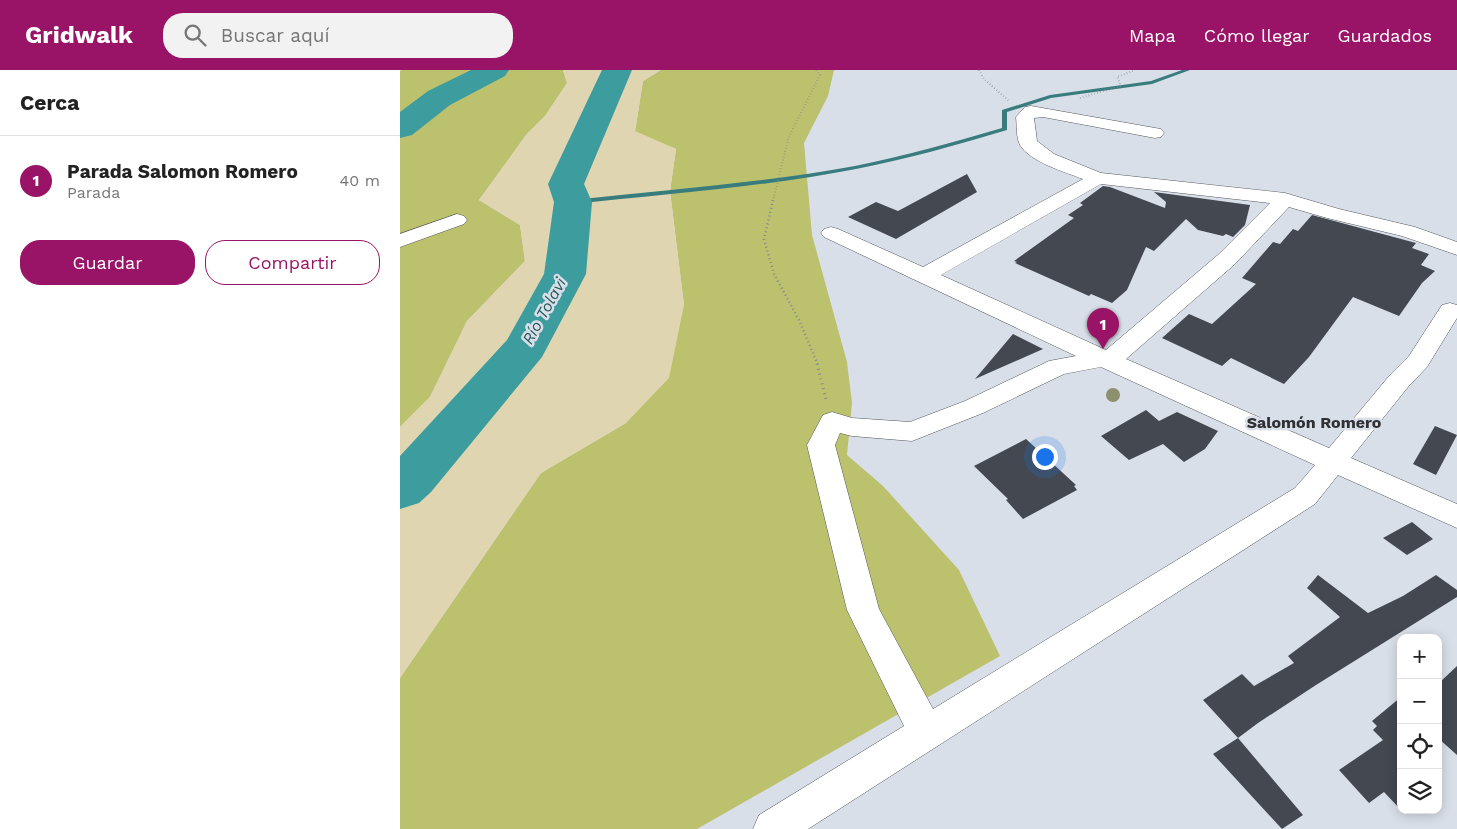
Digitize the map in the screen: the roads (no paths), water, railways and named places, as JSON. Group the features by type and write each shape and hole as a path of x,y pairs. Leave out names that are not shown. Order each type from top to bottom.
{"street":[{"path":"1155,133 1032,111 1025,117 1028,143 1047,158 1098,178 1285,199 1334,214 1408,232 1457,249"},
{"path":"924,276 1098,178"},
{"path":"927,734 862,610 821,445 832,421 852,428 912,432 974,407 1058,368 1113,357 1227,259 1285,199"},
{"path":"400,241 457,220"},
{"path":"831,233 1104,359 1457,517"},
{"path":"774,829 1305,496 1418,360 1450,310"}],"waterway":[{"path":"400,128 439,98 494,70"},
{"name":"Río Tolavi","path":"400,489 412,478 526,347 565,274 573,202 566,184 617,70"},
{"path":"573,202 778,180 857,167 953,144 1005,129 1004,111 1050,97 1152,82 1187,70"}],"place":[{"name":"Parada Salomon Romero","path":"1103,349"}],"district":[{"name":"Salomón Romero","path":"1314,422"}]}
